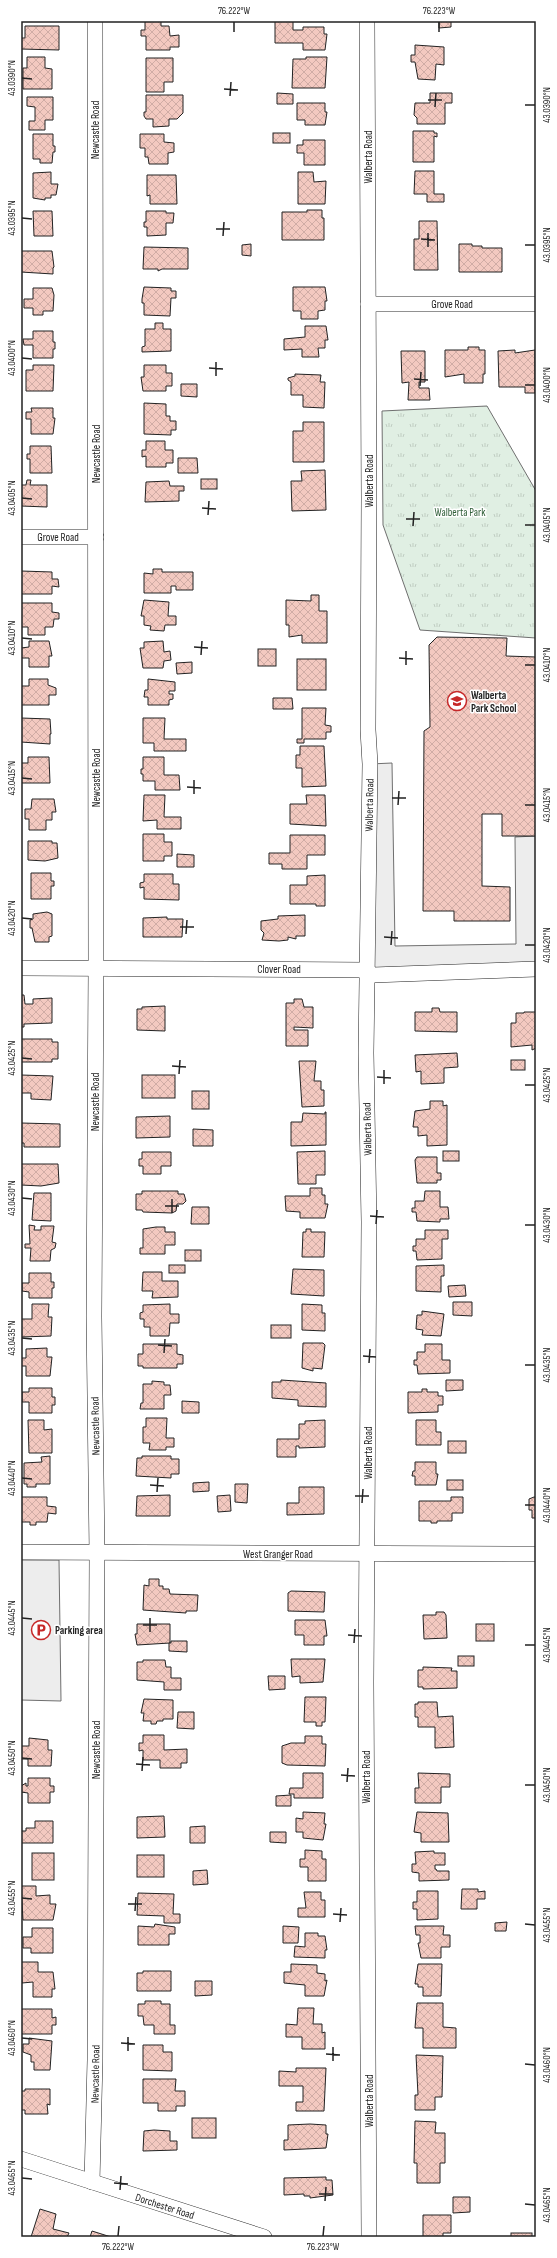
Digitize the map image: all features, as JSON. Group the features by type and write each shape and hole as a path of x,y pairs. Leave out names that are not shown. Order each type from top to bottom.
{"street":[{"name":"Newcastle Road","path":"92,2182 96,2060 97,1553 94,1317 96,968 95,21"},
{"name":"Walberta Road","path":"367,21 368,730 370,764 366,970 369,1222 366,1690 369,2237"},
{"name":"Grove Road","path":"368,304 536,304"},
{"name":"Grove Road","path":"21,537 96,537"},
{"name":"Clover Road","path":"21,968 366,970 373,975 536,969"},
{"name":"West Granger Road","path":"21,1552 536,1554"},
{"name":"Dorchester Road","path":"21,2159 264,2237"}],"green space":[{"name":"Walberta Park","path":"487,406 536,491 536,638 420,630 383,525 382,411"}],"shaded area":[{"path":"392,763 395,946 516,944 515,837 536,836 536,972 373,975 370,764"},
{"name":"Parking area","path":"21,1560 59,1560 61,1701 21,1700"}],"building":[{"path":"145,21 161,21 161,26 169,26 170,36 179,35 179,47 170,47 170,50 146,50 146,36 141,36 141,30 145,30"},
{"path":"275,21 293,21 293,30 303,30 303,27 324,27 324,34 327,34 325,50 303,50 303,43 275,43"},
{"path":"439,21 451,21 451,27 439,28"},
{"path":"25,26 59,26 59,50 21,49 21,38 25,38"},
{"path":"415,45 444,47 444,65 436,64 435,80 418,79 415,62 411,62 411,55 415,55"},
{"path":"27,57 45,57 45,68 52,69 52,89 23,89 23,68 27,68"},
{"path":"306,57 327,57 325,88 292,88 293,59 306,59"},
{"path":"146,58 173,58 173,82 164,82 164,92 146,92"},
{"path":"277,93 293,94 293,104 277,104"},
{"path":"430,93 452,93 452,103 445,103 445,124 417,124 417,118 414,115 415,103 430,103"},
{"path":"146,95 183,95 183,113 177,119 169,119 169,126 153,127 153,119 146,119 144,116 144,112 146,112"},
{"path":"27,97 53,97 53,120 45,120 45,130 29,130 29,121 35,121 35,107 27,106"},
{"path":"297,103 325,103 325,112 327,112 325,125 305,125 305,120 297,120"},
{"path":"413,131 434,131 434,133 437,133 437,137 434,136 434,162 413,162"},
{"path":"273,133 290,133 290,143 273,143"},
{"path":"33,134 53,134 53,146 55,146 55,152 53,152 52,163 40,163 40,159 33,159"},
{"path":"140,134 164,134 164,142 174,143 174,152 168,153 168,164 149,164 148,157 145,157 145,148 140,148"},
{"path":"303,140 325,140 325,165 304,165 304,153 297,153 297,145 303,145"},
{"path":"415,171 434,171 434,194 444,194 444,202 427,202 427,194 414,194"},
{"path":"51,172 51,184 58,184 56,195 51,195 51,198 45,198 45,200 33,198 33,173"},
{"path":"298,172 313,172 314,182 326,181 325,204 298,204"},
{"path":"147,175 176,175 177,204 150,204 150,195 147,196"},
{"path":"307,210 322,210 322,218 324,218 324,240 282,240 282,212 307,212"},
{"path":"33,211 52,211 53,236 34,236"},
{"path":"146,211 166,211 166,213 174,213 173,223 166,223 166,235 147,236 147,227 144,227 144,222 146,222"},
{"path":"419,221 437,221 438,270 414,270 414,239 419,239"},
{"path":"251,244 251,256 242,255 242,245"},
{"path":"459,244 472,244 472,246 482,246 482,248 502,248 502,272 459,272"},
{"path":"144,247 188,248 188,269 162,269 158,271 158,269 143,269"},
{"path":"21,251 52,251 54,267 53,274 21,272"},
{"path":"144,287 171,288 171,291 176,291 176,298 171,298 170,316 144,315 144,303 142,303 142,299"},
{"path":"293,287 325,287 327,301 325,301 325,310 318,311 318,319 301,319 301,311 293,311"},
{"path":"33,288 52,288 54,295 53,311 43,311 43,315 33,315 33,308 24,308 24,299 33,299"},
{"path":"155,323 163,323 163,329 171,329 171,351 142,352 142,347 145,346 145,329 155,329"},
{"path":"305,326 326,326 328,340 325,340 325,348 318,348 319,357 302,357 302,349 284,350 284,339 305,337"},
{"path":"33,331 53,331 53,342 55,342 55,349 53,349 53,358 33,358 33,345 24,345 23,339 33,339"},
{"path":"468,347 479,347 479,350 485,350 485,374 483,374 483,383 464,383 464,374 445,377 445,350 468,350"},
{"path":"515,350 515,353 535,350 535,393 525,393 525,387 499,387 498,351"},
{"path":"401,351 425,351 425,382 419,382 419,388 429,388 430,400 408,400 409,382 402,383"},
{"path":"33,365 54,365 53,391 26,391 26,370 33,370"},
{"path":"144,365 166,365 166,373 172,373 172,386 166,386 166,391 143,391 141,377 144,377"},
{"path":"295,374 321,375 320,382 325,382 324,408 303,407 303,395 291,395 291,382 288,378 295,376"},
{"path":"181,384 197,384 197,397 181,396"},
{"path":"144,403 166,404 166,416 170,416 170,421 176,421 176,430 171,430 171,435 144,434"},
{"path":"31,408 53,408 53,418 55,418 53,434 31,434 31,419 26,419 26,412 32,412"},
{"path":"303,422 324,422 324,462 293,462 293,431 303,431"},
{"path":"146,441 165,441 165,450 173,450 173,463 166,463 166,467 146,467 146,456 142,457 142,450 146,450"},
{"path":"30,446 51,446 52,473 30,473 30,459 27,459 27,454 30,454"},
{"path":"178,458 197,458 198,473 178,473"},
{"path":"325,470 326,510 292,511 291,481 302,481 301,471"},
{"path":"201,479 217,479 217,489 201,489"},
{"path":"27,480 31,480 30,485 47,485 47,507 21,506 21,485 26,485"},
{"path":"169,481 170,486 184,486 184,491 179,491 179,501 145,502 146,482"},
{"path":"153,569 162,569 162,572 193,572 193,590 176,590 176,586 171,586 171,593 144,593 144,573 153,574"},
{"path":"21,571 52,572 52,579 58,579 59,587 52,586 52,594 21,594"},
{"path":"311,595 319,595 319,611 327,611 327,643 302,643 302,635 289,637 289,625 286,625 286,600 311,601"},
{"path":"144,600 169,602 168,616 176,616 176,625 165,625 164,631 150,630 151,626 144,625 144,616 141,616"},
{"path":"21,603 52,603 52,612 59,613 59,619 54,619 53,627 45,627 45,635 28,635 28,627 21,627"},
{"path":"437,637 507,638 506,656 536,657 536,836 502,836 502,814 482,814 482,886 510,887 510,921 454,921 454,911 423,911 424,731 430,727 429,645"},
{"path":"29,641 49,641 52,656 49,656 49,667 29,667 29,658 21,658 21,648 29,647"},
{"path":"163,641 164,652 170,651 171,660 164,661 163,668 143,668 140,648 144,648 144,642"},
{"path":"258,649 276,649 276,666 258,666"},
{"path":"297,659 326,659 326,690 297,690"},
{"path":"192,662 192,673 177,674 176,663"},
{"path":"29,679 48,679 48,685 56,688 56,695 49,695 49,705 21,705 21,686 29,686"},
{"path":"148,679 175,682 175,691 169,691 169,694 173,694 173,699 169,700 169,705 148,705 148,697 144,697 145,690 148,690"},
{"path":"273,698 292,698 293,709 273,709"},
{"path":"302,708 326,708 325,725 331,726 331,732 326,732 326,739 304,739 304,743 297,743 297,739 302,739"},
{"path":"21,718 50,719 50,744 21,742"},
{"path":"143,718 165,718 164,739 186,739 186,751 154,751 154,743 143,743"},
{"path":"300,746 324,746 326,786 302,787 302,768 296,768 296,755 300,755"},
{"path":"28,757 49,757 50,783 21,783 21,763 28,763"},
{"path":"143,757 164,757 164,775 179,775 180,790 155,790 155,781 143,781 141,769 143,769"},
{"path":"144,795 165,795 164,817 181,817 181,829 157,829 157,820 143,821"},
{"path":"306,795 325,795 326,826 290,824 290,804 307,804"},
{"path":"32,799 54,799 56,812 52,812 52,820 46,820 46,830 29,830 29,819 25,819 25,809 31,809"},
{"path":"143,834 164,834 164,842 172,842 172,856 164,856 164,861 143,861"},
{"path":"290,835 325,835 325,855 307,855 307,869 282,869 282,864 269,864 269,853 290,853"},
{"path":"28,841 52,841 52,843 57,843 58,858 45,861 28,860"},
{"path":"177,854 194,855 194,867 177,867"},
{"path":"31,873 51,873 51,881 54,881 54,886 51,886 51,899 31,899"},
{"path":"144,874 173,874 173,884 179,884 179,900 144,899 144,887 140,888 140,883 144,882"},
{"path":"325,875 325,906 316,906 316,904 290,904 290,885 307,885 307,876"},
{"path":"47,912 52,914 52,936 49,937 49,942 35,942 32,928 30,928 30,920 33,919 33,914"},
{"path":"305,915 305,936 296,936 296,939 288,937 288,940 279,941 262,940 264,933 261,930 261,921 278,919 278,916"},
{"path":"167,917 167,919 183,919 182,937 143,937 143,918"},
{"path":"21,995 24,995 25,1004 33,1004 33,999 52,998 52,1023 24,1024 24,1027 21,1027"},
{"path":"294,999 302,999 304,1007 313,1007 313,1028 294,1027 294,1030 308,1030 308,1046 286,1046 286,1003 294,1003"},
{"path":"165,1006 165,1031 137,1030 137,1009 142,1009 142,1007"},
{"path":"432,1008 439,1008 440,1012 457,1012 457,1032 415,1031 415,1012 432,1012"},
{"path":"536,1012 536,1048 532,1050 532,1045 511,1047 511,1023 516,1023 516,1013"},
{"path":"21,1039 52,1039 52,1042 58,1042 58,1059 52,1059 52,1062 21,1062"},
{"path":"457,1053 458,1067 444,1068 444,1083 421,1084 421,1071 416,1072 415,1055"},
{"path":"511,1060 525,1060 525,1070 511,1070"},
{"path":"299,1061 316,1061 314,1081 321,1081 321,1090 324,1090 324,1106 302,1107"},
{"path":"21,1075 53,1076 51,1100 31,1099 31,1093 21,1093"},
{"path":"142,1075 175,1075 175,1098 142,1098"},
{"path":"192,1091 209,1091 209,1109 192,1109"},
{"path":"430,1101 443,1101 443,1106 447,1105 447,1145 427,1146 427,1135 418,1136 418,1127 413,1127 415,1111 430,1109"},
{"path":"325,1112 326,1145 291,1146 291,1122 302,1122 303,1113 325,1114"},
{"path":"170,1116 170,1137 136,1138 136,1117"},
{"path":"21,1123 60,1124 60,1147 24,1147 24,1143 21,1143"},
{"path":"193,1129 213,1130 213,1146 193,1146"},
{"path":"325,1151 325,1175 316,1175 316,1184 298,1184 297,1152"},
{"path":"443,1151 459,1151 459,1161 443,1161"},
{"path":"142,1152 171,1152 171,1166 161,1166 161,1174 143,1174 143,1166 139,1166 139,1159 142,1159"},
{"path":"417,1157 437,1157 437,1173 441,1173 441,1180 437,1180 437,1183 417,1183 415,1160"},
{"path":"21,1164 58,1164 59,1183 41,1186 21,1185"},
{"path":"310,1188 322,1188 322,1195 325,1195 325,1204 328,1204 325,1218 300,1218 300,1212 286,1211 285,1196 310,1196"},
{"path":"142,1191 178,1191 178,1194 184,1194 186,1201 183,1204 177,1204 176,1211 172,1213 143,1212 142,1210 136,1210 136,1194 142,1194"},
{"path":"425,1191 440,1191 440,1207 448,1207 449,1219 440,1219 440,1222 417,1221 416,1212 412,1212 412,1208 415,1208 415,1201 424,1201"},
{"path":"34,1193 51,1193 51,1221 32,1220"},
{"path":"192,1207 209,1207 209,1224 191,1224"},
{"path":"29,1225 35,1226 34,1230 41,1230 41,1226 54,1226 52,1242 56,1243 55,1248 51,1250 50,1261 30,1261 31,1248 25,1248 25,1244 30,1244"},
{"path":"165,1227 165,1232 175,1232 175,1245 165,1245 165,1254 140,1254 140,1248 143,1248 143,1229"},
{"path":"306,1229 311,1229 311,1232 325,1232 324,1257 302,1257 303,1232 306,1232"},
{"path":"425,1230 448,1230 448,1239 442,1239 442,1259 417,1260 416,1251 413,1251 413,1246 416,1246 416,1239 425,1239"},
{"path":"185,1250 201,1250 201,1261 185,1261"},
{"path":"169,1265 185,1265 185,1273 169,1273"},
{"path":"444,1265 444,1276 441,1276 441,1292 416,1291 416,1266"},
{"path":"293,1269 324,1270 324,1296 291,1294"},
{"path":"143,1272 162,1272 162,1281 178,1281 178,1297 152,1298 153,1291 142,1291"},
{"path":"29,1273 51,1273 51,1282 54,1282 54,1288 52,1288 52,1298 29,1298 29,1292 22,1291 22,1283 29,1283"},
{"path":"465,1285 466,1296 449,1297 448,1286"},
{"path":"453,1302 472,1302 472,1316 453,1315"},
{"path":"32,1304 49,1304 48,1317 52,1317 51,1336 21,1337 21,1319 32,1319"},
{"path":"170,1304 170,1314 179,1314 179,1323 170,1323 169,1336 150,1336 150,1327 144,1327 144,1319 140,1319 140,1313 143,1312 143,1305"},
{"path":"302,1304 322,1305 322,1313 325,1313 325,1331 302,1330"},
{"path":"422,1311 444,1314 441,1336 422,1335 423,1330 416,1329 417,1315 422,1315"},
{"path":"271,1325 291,1325 291,1338 271,1338"},
{"path":"303,1343 323,1343 325,1345 322,1369 313,1368 313,1371 302,1368"},
{"path":"143,1344 177,1344 177,1354 183,1355 183,1364 177,1364 177,1368 143,1368 143,1366 138,1366 138,1354 143,1354"},
{"path":"425,1344 442,1344 442,1360 450,1360 450,1373 418,1374 417,1365 414,1365 414,1360 417,1360 417,1352 425,1352"},
{"path":"47,1348 47,1357 52,1357 50,1376 26,1376 26,1366 21,1366 21,1358 26,1358 26,1349"},
{"path":"281,1380 326,1383 326,1407 298,1406 298,1400 272,1398 272,1382 281,1382"},
{"path":"446,1380 463,1380 463,1390 446,1391"},
{"path":"152,1381 164,1382 164,1385 170,1385 171,1395 164,1395 164,1409 140,1409 141,1403 143,1403 143,1384 152,1384"},
{"path":"29,1388 52,1388 52,1397 55,1397 55,1405 52,1405 52,1413 29,1413 29,1402 22,1402 22,1392 29,1392"},
{"path":"422,1389 427,1389 427,1392 438,1392 438,1396 443,1396 443,1405 438,1405 438,1412 408,1413 408,1392 422,1392"},
{"path":"182,1401 199,1402 199,1413 182,1413"},
{"path":"146,1418 167,1418 166,1438 174,1438 174,1447 166,1447 166,1450 149,1450 150,1443 143,1443 143,1427 146,1427"},
{"path":"28,1420 44,1420 44,1430 52,1429 52,1453 29,1453"},
{"path":"325,1420 325,1447 299,1448 299,1446 296,1446 296,1457 277,1457 277,1439 299,1439 299,1424 305,1424 305,1421"},
{"path":"416,1420 436,1420 436,1432 441,1432 441,1445 416,1445"},
{"path":"448,1441 466,1441 466,1453 448,1453"},
{"path":"50,1456 50,1484 36,1484 36,1487 27,1487 27,1484 24,1484 24,1463 42,1462 41,1457"},
{"path":"142,1456 171,1456 171,1459 179,1459 179,1474 171,1474 171,1478 136,1476 137,1458 142,1458"},
{"path":"415,1462 436,1462 436,1474 438,1474 436,1485 415,1485 415,1476 412,1476 413,1471 415,1471"},
{"path":"447,1480 463,1480 463,1490 447,1490"},
{"path":"209,1482 209,1491 193,1492 193,1483"},
{"path":"235,1484 248,1484 247,1503 235,1502"},
{"path":"299,1487 324,1487 324,1514 287,1515 287,1503 299,1503"},
{"path":"170,1495 170,1516 136,1516 137,1496"},
{"path":"230,1495 231,1511 218,1512 217,1496"},
{"path":"21,1497 47,1497 47,1506 56,1507 56,1514 48,1513 47,1522 36,1522 36,1525 30,1525 30,1522 21,1522"},
{"path":"451,1497 463,1497 463,1513 452,1513 452,1521 437,1521 437,1523 431,1523 431,1521 419,1521 419,1501 451,1501"},
{"path":"536,1497 536,1518 532,1518 532,1510 529,1510 529,1499"},
{"path":"149,1579 159,1579 159,1586 163,1586 163,1589 169,1589 170,1594 198,1595 197,1611 186,1611 186,1613 143,1610 144,1585 149,1586"},
{"path":"291,1591 325,1592 324,1612 288,1611 288,1593"},
{"path":"436,1612 444,1612 446,1615 447,1638 424,1639 423,1615 436,1615"},
{"path":"295,1620 325,1620 327,1636 324,1636 324,1645 304,1645 304,1635 295,1635"},
{"path":"137,1624 170,1624 170,1643 137,1645 135,1634 137,1634"},
{"path":"476,1624 494,1624 494,1641 476,1641"},
{"path":"171,1641 187,1641 187,1652 169,1651 169,1643 171,1643"},
{"path":"458,1656 474,1656 474,1666 458,1666"},
{"path":"291,1659 325,1659 323,1682 300,1683 300,1676 292,1677"},
{"path":"143,1660 165,1660 166,1667 171,1667 171,1678 181,1678 181,1690 164,1690 164,1682 137,1680 137,1662 143,1662"},
{"path":"423,1667 452,1668 451,1671 457,1671 457,1688 423,1689 423,1687 418,1687 418,1670 423,1670"},
{"path":"268,1676 285,1676 285,1689 269,1690"},
{"path":"305,1697 326,1697 325,1722 322,1722 322,1726 316,1726 316,1722 304,1722"},
{"path":"144,1699 173,1700 173,1719 163,1719 163,1721 157,1721 156,1724 151,1724 151,1721 143,1721 144,1713 141,1713"},
{"path":"418,1702 437,1702 438,1717 453,1716 454,1747 435,1748 435,1727 418,1727 418,1717 415,1717 415,1704 418,1704"},
{"path":"178,1712 194,1712 194,1729 177,1728"},
{"path":"143,1735 164,1735 164,1750 187,1749 187,1763 181,1763 181,1768 160,1768 160,1760 143,1760 143,1750 139,1751 139,1743 143,1743"},
{"path":"305,1736 322,1736 322,1744 326,1744 325,1766 287,1765 282,1763 282,1746 291,1743 305,1743"},
{"path":"29,1738 48,1740 48,1750 52,1750 51,1766 28,1766 28,1759 21,1759 21,1746 29,1746"},
{"path":"303,1773 323,1773 323,1798 294,1798 294,1794 289,1794 290,1788 303,1788"},
{"path":"418,1773 450,1774 450,1787 441,1787 441,1803 415,1803 415,1788 419,1788"},
{"path":"28,1778 50,1778 50,1786 54,1786 54,1792 50,1792 50,1803 28,1803 28,1793 21,1792 21,1786 26,1783 26,1786 28,1786"},
{"path":"291,1795 291,1806 276,1806 276,1796"},
{"path":"303,1812 325,1813 324,1824 326,1824 323,1840 303,1838 303,1832 296,1832 296,1818 303,1819"},
{"path":"417,1812 448,1813 449,1842 421,1842 421,1833 414,1832"},
{"path":"164,1816 165,1837 137,1838 137,1817"},
{"path":"35,1821 53,1821 53,1843 21,1843 21,1831 26,1831 26,1828 35,1828"},
{"path":"205,1826 205,1843 190,1843 190,1827"},
{"path":"270,1832 286,1832 286,1843 270,1842"},
{"path":"305,1850 322,1851 322,1859 326,1859 326,1881 308,1881 308,1867 300,1867 300,1859 305,1859"},
{"path":"434,1851 434,1853 445,1853 445,1865 435,1865 435,1869 437,1871 449,1871 449,1880 419,1881 419,1873 412,1872 412,1864 416,1864 415,1852"},
{"path":"32,1853 54,1853 54,1880 32,1880"},
{"path":"137,1855 164,1855 164,1877 137,1877"},
{"path":"207,1870 208,1884 193,1885 193,1871"},
{"path":"21,1886 36,1886 36,1896 50,1895 50,1904 56,1904 53,1920 23,1920"},
{"path":"462,1889 478,1889 478,1892 485,1891 485,1899 477,1899 477,1909 461,1909"},
{"path":"417,1891 438,1891 438,1919 417,1920 417,1909 413,1909 413,1902 417,1902"},
{"path":"304,1892 321,1892 321,1900 325,1900 325,1917 298,1917 298,1908 306,1908"},
{"path":"138,1893 174,1894 173,1914 180,1914 180,1923 164,1923 164,1916 137,1915"},
{"path":"507,1922 506,1931 495,1931 495,1923"},
{"path":"155,1924 175,1927 175,1934 169,1934 169,1945 138,1945 138,1926 154,1927"},
{"path":"283,1926 299,1927 298,1943 283,1943"},
{"path":"415,1926 444,1926 443,1935 450,1935 450,1947 441,1947 441,1958 421,1958 418,1943 420,1943 420,1935 416,1935"},
{"path":"32,1928 53,1928 53,1953 31,1953 31,1948 23,1948 23,1937 32,1937"},
{"path":"305,1933 318,1933 318,1936 325,1936 327,1950 325,1950 325,1958 294,1957 295,1946 305,1947"},
{"path":"21,1962 38,1962 38,1972 53,1972 55,1989 52,1989 52,1997 33,1997 33,1982 22,1983"},
{"path":"291,1964 317,1965 317,1973 325,1974 325,1981 327,1980 324,1996 305,1996 305,1985 284,1983 284,1972 291,1972"},
{"path":"418,1964 442,1964 441,1996 423,1996 423,1987 418,1987 418,1984 415,1984"},
{"path":"143,1971 171,1971 171,1991 137,1991 137,1973 143,1973"},
{"path":"195,1981 212,1981 212,1995 195,1996"},
{"path":"145,2001 161,2001 161,2004 170,2004 170,2025 175,2025 175,2034 154,2034 154,2025 144,2025 143,2016 138,2016 138,2004 145,2004"},
{"path":"417,2003 443,2003 443,2027 456,2028 456,2048 423,2048 423,2028 415,2028"},
{"path":"298,2008 314,2008 313,2024 322,2024 322,2033 325,2032 325,2049 302,2049 302,2037 286,2037 286,2024 297,2025"},
{"path":"21,2009 52,2009 52,2018 56,2017 56,2025 52,2025 52,2034 21,2034"},
{"path":"29,2038 52,2041 50,2070 34,2070 34,2062 31,2062 31,2055 23,2052 23,2044 29,2044"},
{"path":"143,2045 163,2045 163,2052 172,2052 172,2071 143,2070"},
{"path":"416,2055 443,2056 442,2097 435,2097 435,2110 415,2110 415,2095 418,2095"},
{"path":"296,2068 326,2068 324,2111 296,2111 296,2102 303,2102 303,2086 279,2086 279,2071 296,2072"},
{"path":"143,2079 176,2079 175,2091 185,2091 185,2106 176,2106 176,2111 158,2111 158,2103 143,2103"},
{"path":"25,2089 50,2089 50,2105 47,2104 48,2114 25,2114 25,2110 21,2110 21,2091 25,2091"},
{"path":"192,2118 216,2118 216,2138 192,2138"},
{"path":"415,2121 436,2122 435,2133 445,2133 445,2163 440,2163 440,2183 417,2183 417,2163 414,2163"},
{"path":"288,2125 326,2125 326,2134 328,2134 326,2148 284,2150 284,2140 288,2140"},
{"path":"144,2131 170,2131 170,2141 177,2141 177,2150 143,2151"},
{"path":"326,2177 326,2180 332,2180 333,2195 310,2198 310,2196 304,2196 304,2194 284,2195 284,2178"},
{"path":"453,2197 470,2197 470,2212 453,2213"},
{"path":"40,2209 56,2214 53,2229 69,2233 67,2237 31,2237"},
{"path":"423,2215 451,2215 451,2233 443,2233 443,2237 423,2237"},
{"path":"92,2231 111,2237 90,2237"},
{"path":"511,2233 532,2233 532,2237 511,2237"}],"place":[{"name":"Walberta Park School","path":"457,701"},
{"name":"Parking area","path":"41,1630"}]}
